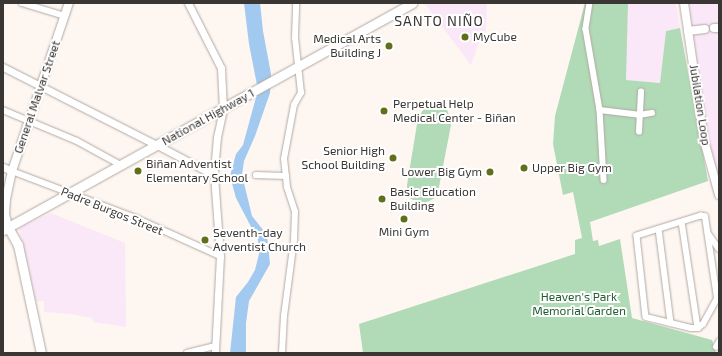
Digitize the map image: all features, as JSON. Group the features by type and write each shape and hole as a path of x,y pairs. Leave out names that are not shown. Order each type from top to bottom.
{"highway":[{"name":"National Highway 1","path":"5,229 412,3"},
{"name":"General Malvar Street","path":"5,229 18,245 41,353"}],"main road":[{"name":"General Malvar Street","path":"5,229 6,199 12,171 69,3"},
{"name":"Jubilation Loop","path":"684,3 704,140 719,195"},
{"path":"688,31 705,29"}],"street":[{"path":"22,3 65,16"},
{"path":"187,353 215,349 220,256 214,175 217,137 223,109 221,68 188,3"},
{"path":"282,353 284,316 294,240 295,212 286,188 284,159 294,105 301,93 297,68 296,3"},
{"path":"590,3 586,28 600,110 604,180"},
{"path":"3,67 214,175"},
{"path":"638,132 641,92"},
{"path":"3,110 77,141 121,165"},
{"path":"600,110 640,115 652,113"},
{"name":"Padre Burgos Street","path":"3,167 70,194 136,218 220,256"},
{"path":"256,175 286,176"},
{"path":"701,216 704,217 718,296 703,324 698,328 691,328 646,317 637,236 682,222 701,216"},
{"path":"682,222 698,328"},
{"path":"659,229 671,323"},
{"path":"707,232 719,249"}],"shaded area":[{"name":"MyCube","path":"487,3 486,30 478,45 471,65 425,4"},
{"path":"628,3 676,3 680,28 666,31 660,83 625,80"},
{"path":"689,3 719,3 719,178 708,137"},
{"path":"51,213 125,243 126,327 93,322 92,318 71,314 44,312 44,301 36,301 19,228"}],"green space":[{"name":"Heaven's Park Memorial Garden","path":"585,3 628,3 626,80 660,83 666,31 680,28 708,181 590,222 593,241 598,240 599,246 620,239 632,318 712,340 716,353 363,353 359,324 575,254 575,240 582,238 573,192 563,195 553,144 555,116"},
{"path":"431,105 442,107 447,110 451,119 451,125 438,192 435,198 423,204 411,199 407,193 407,185 418,118 425,107"}],"water":[{"path":"244,3 260,3 263,31 271,74 270,93 255,136 244,161 242,175 252,216 267,235 270,264 249,301 246,323 246,353 230,353 236,297 255,270 259,254 258,240 236,198 230,176 236,154 243,145 258,90 249,44"}],"place":[{"name":"MyCube","path":"465,37"},
{"name":"Medical Arts Building J","path":"389,46"},
{"name":"Perpetual Help Medical Center - Biñan","path":"384,111"},
{"name":"Senior High School Building","path":"393,158"},
{"name":"Upper Big Gym","path":"524,168"},
{"name":"Biñan Adventist Elementary School","path":"138,171"},
{"name":"Lower Big Gym","path":"490,172"},
{"name":"Basic Education Building","path":"382,199"},
{"name":"Mini Gym","path":"404,219"},
{"name":"Seventh-day Adventist Church","path":"205,240"}],"district":[{"name":"SANTO NIÑO","path":"439,21"}]}
